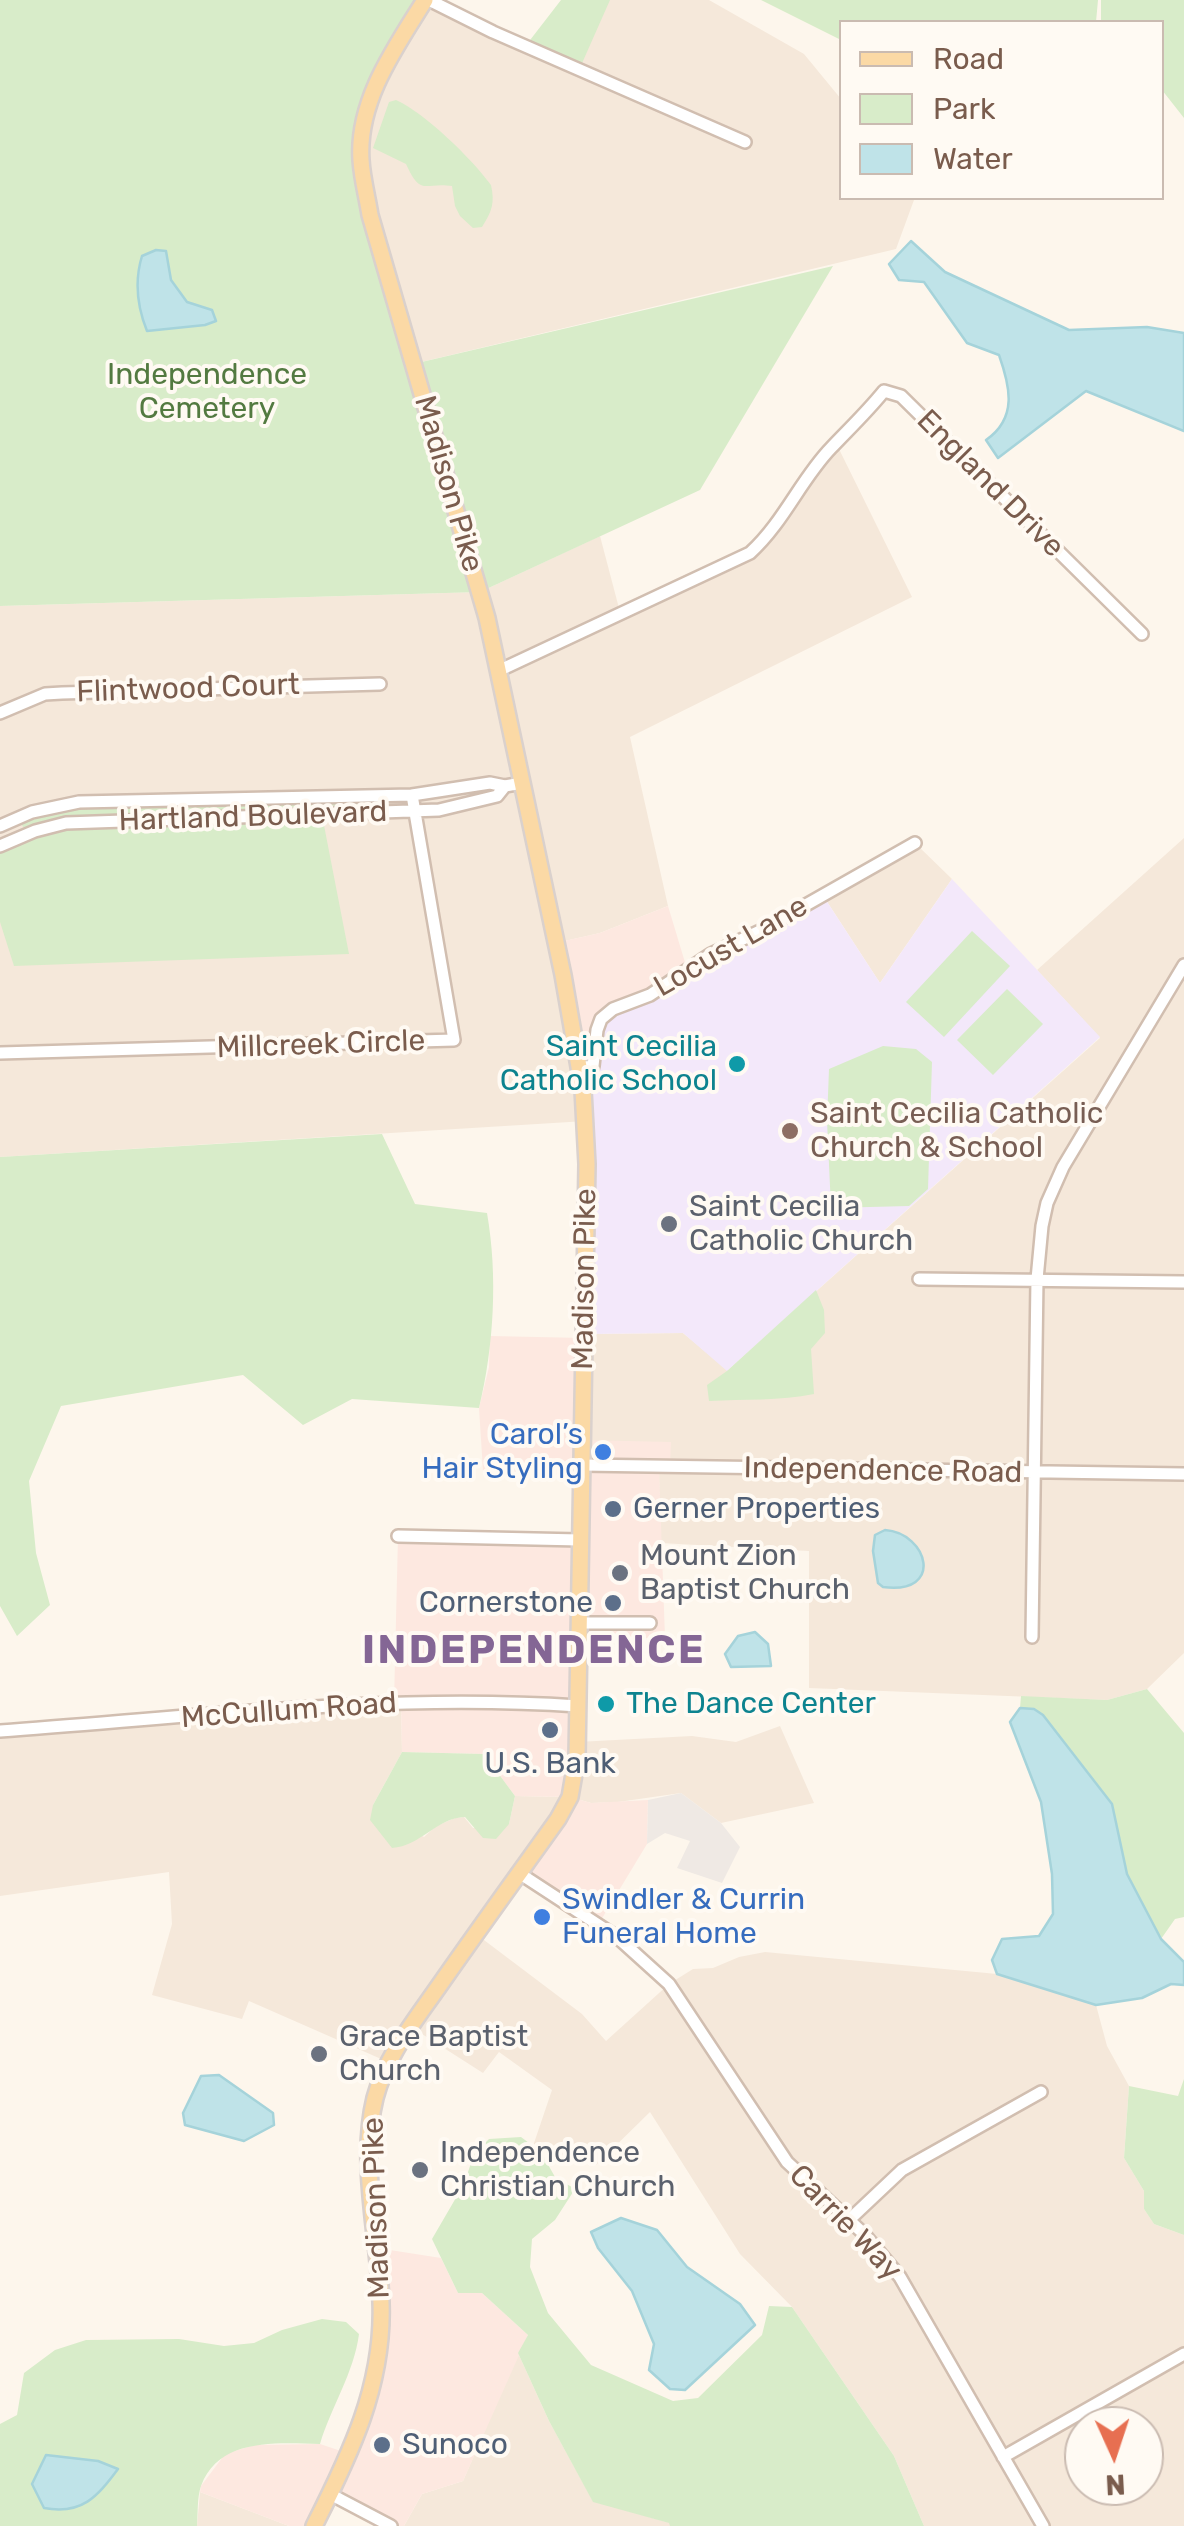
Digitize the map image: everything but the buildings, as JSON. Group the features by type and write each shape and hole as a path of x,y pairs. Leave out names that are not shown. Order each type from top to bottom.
{"main road":[{"name":"Madison Pike","path":"314,2526 364,2416 377,2368 381,2306 370,2132 383,2072 570,1797 578,1757 587,1164 579,1068 563,975 514,785 484,605 370,214 361,160 363,126 372,94 427,0"}],"street":[{"path":"427,0 745,142"},
{"name":"England Drive","path":"498,671 750,553 767,538 829,450 884,391 901,396 929,422 1142,634"},
{"name":"Flintwood Court","path":"0,713 46,694 62,692 380,684"},
{"name":"Hartland Boulevard","path":"0,826 32,812 80,802 412,795 490,782 514,785"},
{"name":"Hartland Boulevard","path":"0,846 35,830 66,823 440,810 497,796 514,785"},
{"name":"Millcreek Circle","path":"0,1053 454,1040 412,795"},
{"name":"Locust Lane","path":"579,1068 593,1066 597,1030 601,1019 613,1009 650,994 712,954 915,843"},
{"path":"1032,1637 1037,1280 1047,1203 1063,1167 1184,966"},
{"path":"919,1279 1184,1282"},
{"name":"Independence Road","path":"582,1465 1184,1474"},
{"path":"398,1536 580,1540"},
{"path":"579,1623 650,1623"},
{"name":"McCullum Road","path":"0,1731 354,1703 578,1706"},
{"name":"Carrie Way","path":"520,1874 617,1937 669,1984 786,2162 884,2255 900,2277 1042,2526"},
{"path":"849,2220 902,2170 1041,2092"},
{"path":"1003,2457 1184,2354"},
{"path":"330,2494 391,2526"}],"shaded area":[{"path":"425,0 545,55 570,0 709,0 804,54 839,97 839,200 914,200 896,249 413,364 370,215 363,126"},
{"path":"836,443 912,597 630,737 668,906 600,933 556,943 586,1121 0,1157 0,606 480,592 600,536 620,612 750,553"},
{"path":"1184,838 1184,1653 1147,1689 1107,1700 809,1688 809,1551 660,1543 659,1468 583,1440 584,1334 683,1333 728,1370 1100,1038 1037,970"},
{"path":"915,843 952,879 880,983 822,894"},
{"name":"Saint Cecilia Catholic Church & School","path":"952,879 1100,1037 727,1371 683,1333 584,1334 579,1068 593,1065 601,1019 822,894 880,983"},
{"path":"668,906 687,969 593,1066 579,1068 555,943 600,933"},
{"path":"490,1336 584,1338 583,1440 671,1442 670,1468 659,1468 665,1638 580,1638 570,1797 515,1796 484,1754 402,1752 401,1703 394,1702 398,1536 580,1540 582,1476 483,1471 479,1408 489,1367"},
{"path":"401,1702 402,1752 373,1805 424,1837 436,1826 455,1818 464,1817 473,1828 509,1824 515,1796 570,1797 476,1934 582,2014 606,2041 669,1984 693,1969 713,1968 765,1952 997,1974 1096,2005 1107,2046 1129,2086 1124,2158 1144,2191 1144,2209 1154,2224 1184,2235 1184,2526 924,2526 894,2456 792,2307 740,2254 650,2112 596,2165 541,2152 533,2146 552,2090 499,2052 483,2073 411,2027 388,2062 249,2001 242,2019 152,1995 172,1924 169,1872 0,1896 0,1731"},
{"path":"780,1726 814,1803 721,1823 681,1793 591,1803 570,1797 577,1742 692,1736 736,1742"},
{"path":"681,1793 721,1823 740,1847 722,1883 677,1868 690,1841 665,1833 647,1844 648,1800"},
{"path":"570,1797 591,1803 648,1800 647,1844 598,1925 519,1873"},
{"path":"377,2248 441,2258 458,2293 482,2293 528,2335 463,2481 422,2494 404,2526 391,2526 330,2494 314,2526 289,2526 200,2492 225,2454 254,2445 320,2444 347,2453 373,2389"},
{"path":"518,2353 549,2421 593,2501 670,2526 404,2526 422,2494 463,2481"},
{"path":"200,2492 289,2526 197,2526"}],"green space":[{"name":"Independence Cemetery","path":"0,0 425,0 387,63 361,146 413,364 833,266 700,490 480,592 0,606"},
{"path":"561,0 610,0 579,70 527,44"},
{"path":"761,0 1098,0 1096,20 839,20 839,39"},
{"path":"1101,0 1184,0 1184,118 1164,93 1164,20 1101,20"},
{"path":"396,100 447,138 491,185 492,207 482,227 473,228 460,216 452,186 424,186 416,181 406,164 373,148 389,102"},
{"path":"385,800 390,806 25,829 21,824 82,808"},
{"path":"322,815 349,954 14,966 0,922 0,846 66,823"},
{"path":"972,931 1010,966 944,1037 906,1002"},
{"path":"1007,989 1043,1024 993,1075 957,1040"},
{"path":"883,1046 916,1049 932,1062 928,1189 909,1206 831,1208 829,1069"},
{"path":"382,1134 415,1204 487,1213 493,1311 479,1408 352,1399 303,1425 243,1375 61,1406 29,1481 36,1553 50,1605 17,1636 0,1606 0,1157"},
{"path":"816,1290 824,1310 825,1333 811,1349 814,1394 709,1401 707,1385"},
{"path":"1147,1689 1184,1733 1184,1917 1175,1919 1161,1939 1126,1874 1112,1804 1020,1708 1021,1696 1107,1700"},
{"path":"402,1752 484,1754 515,1796 509,1824 496,1839 483,1838 465,1817 455,1819 392,1848 370,1820 373,1805"},
{"path":"1184,2079 1184,2235 1154,2224 1144,2209 1144,2191 1124,2158 1129,2086 1178,2096"},
{"path":"521,2137 541,2152 555,2177 575,2189 555,2220 532,2239 530,2267 548,2313 591,2365 673,2401 698,2398 762,2335 769,2306 792,2307 894,2456 924,2526 670,2526 593,2502 518,2353 528,2335 482,2293 458,2293 432,2239 464,2184 474,2154 489,2139"},
{"path":"322,2319 346,2322 359,2334 320,2444 252,2446 221,2459 201,2486 197,2526 0,2526 0,2424 17,2415 24,2373 55,2350 86,2340 179,2339 224,2346 254,2343"}],"water":[{"path":"911,241 945,272 1069,330 1147,327 1184,333 1184,431 1086,391 998,458 986,440 1003,422 1009,401 999,355 967,343 924,282 899,280 889,264"},
{"path":"156,250 166,251 171,280 187,302 212,310 216,321 147,331 139,303 138,275 142,256"},
{"path":"885,1530 912,1541 920,1551 922,1573 916,1582 903,1587 883,1587 878,1583 875,1535"},
{"path":"755,1632 768,1644 771,1666 731,1667 725,1654 738,1636"},
{"path":"1020,1708 1034,1709 1043,1715 1112,1804 1127,1874 1161,1939 1184,1962 1184,1985 1171,1984 1142,1998 1096,2005 997,1974 992,1960 1002,1939 1039,1936 1053,1914 1052,1874 1041,1802 1010,1722"},
{"path":"219,2075 273,2113 274,2125 244,2141 185,2125 183,2113 201,2076"},
{"path":"621,2218 657,2230 687,2267 740,2304 755,2325 685,2390 670,2389 649,2370 654,2344 632,2291 598,2248 591,2232"},
{"path":"46,2455 98,2461 118,2469 87,2502 69,2509 44,2508 32,2484"}],"place":[{"name":"Saint Cecilia Catholic School","path":"737,1064"},
{"name":"Saint Cecilia Catholic Church & School","path":"790,1131"},
{"name":"Saint Cecilia Catholic Church","path":"669,1224"},
{"name":"Carol’s Hair Styling","path":"603,1452"},
{"name":"Gerner Properties","path":"613,1509"},
{"name":"Mount Zion Baptist Church","path":"620,1573"},
{"name":"Cornerstone","path":"613,1603"},
{"name":"The Dance Center","path":"606,1704"},
{"name":"U.S. Bank","path":"550,1730"},
{"name":"Swindler & Currin Funeral Home","path":"542,1917"},
{"name":"Grace Baptist Church","path":"319,2054"},
{"name":"Independence Christian Church","path":"420,2170"},
{"name":"Sunoco","path":"382,2445"}],"district":[{"name":"INDEPENDENCE","path":"534,1651"}]}
